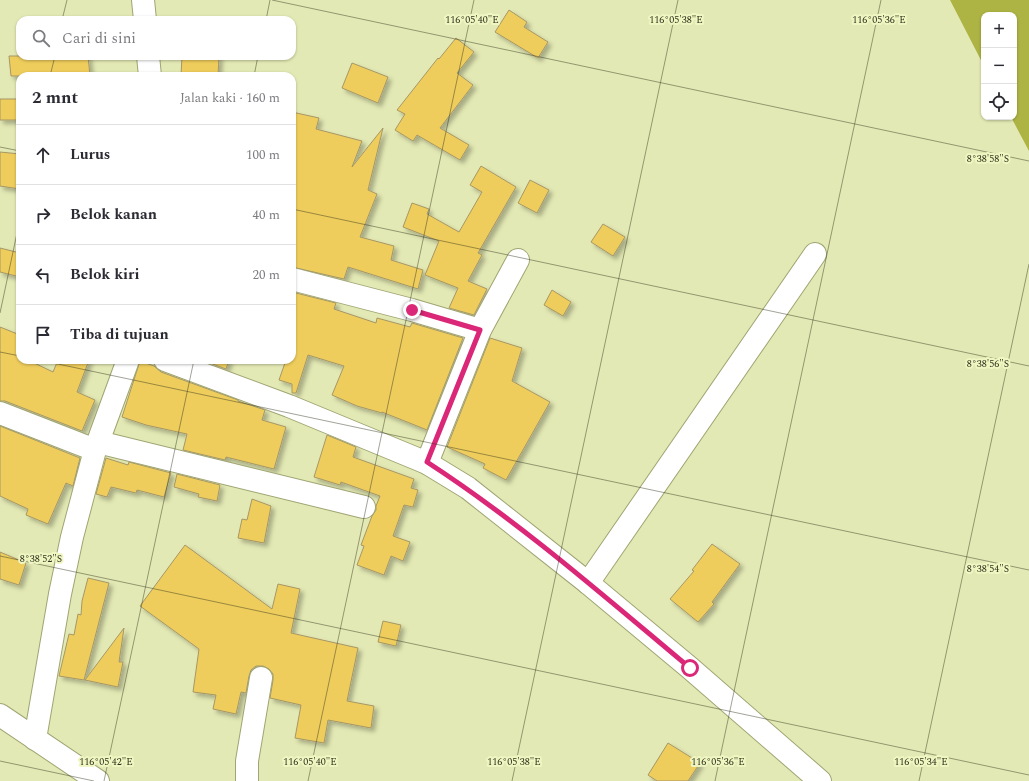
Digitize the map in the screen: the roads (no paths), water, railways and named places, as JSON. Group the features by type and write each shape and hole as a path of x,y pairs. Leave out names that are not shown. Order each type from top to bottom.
{"street":[{"path":"143,0 145,16"},
{"path":"148,60 150,72"},
{"path":"588,583 815,254"},
{"path":"427,462 480,330 518,260"},
{"path":"296,280 412,310 480,330"},
{"path":"35,740 60,594 72,537 97,446 127,364"},
{"path":"176,364 289,406 427,462 468,488 588,583 690,668 820,781"},
{"path":"0,413 97,446 364,507"},
{"path":"247,781 246,760 261,678"},
{"path":"0,715 98,781"}]}
